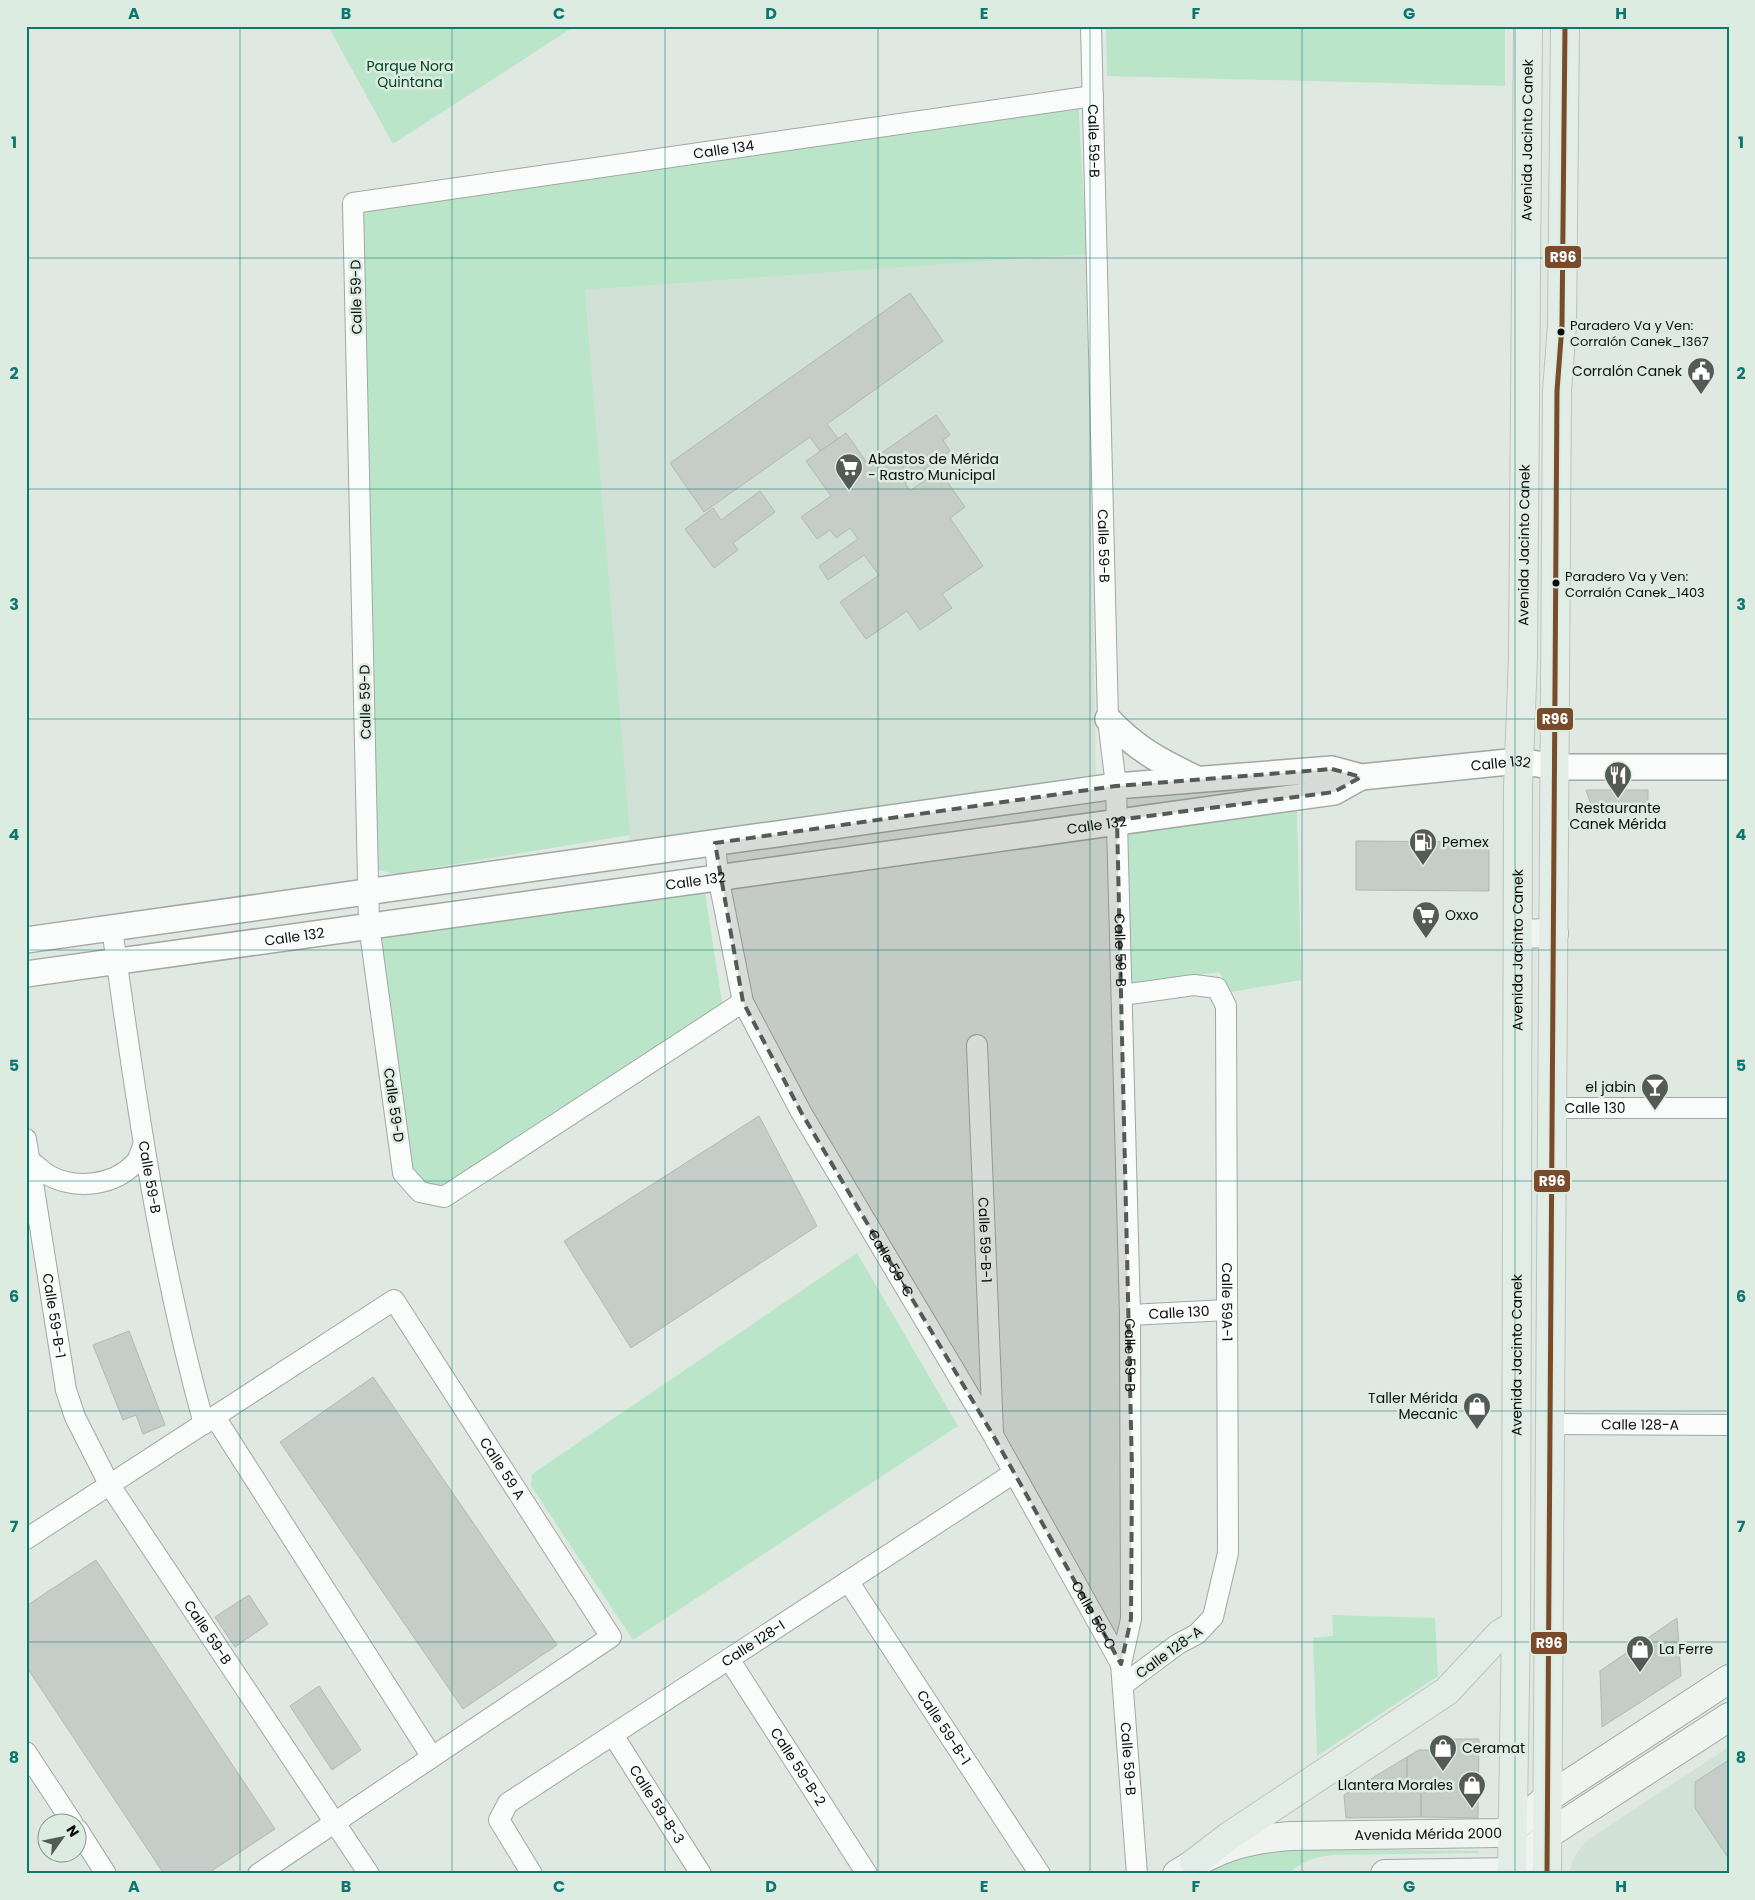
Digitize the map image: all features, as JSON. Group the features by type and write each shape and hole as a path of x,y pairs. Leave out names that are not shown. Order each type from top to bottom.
{"main road":[{"name":"Avenida Jacinto Canek","path":"1512,1873 1516,1624 1518,761 1523,661 1528,26"},
{"path":"1547,1874 1556,767 1557,391 1562,325 1565,26"},
{"path":"1523,661 1556,660"},
{"path":"1518,934 1554,934"},
{"path":"1185,1868 1447,1691 1500,1634 1516,1624"},
{"name":"Avenida Mérida 2000","path":"1185,1868 1230,1845 1258,1838 1499,1833 1512,1830 1547,1798 1729,1680"},
{"path":"1385,1874 1512,1873 1547,1835 1729,1717"}],"street":[{"name":"Calle 59-B","path":"1091,26 1108,719 1116,786 1130,1314 1131,1620 1121,1664 1136,1874"},
{"name":"Calle 134","path":"353,203 1093,96"},
{"name":"Calle 59-D","path":"353,203 369,926 403,1173 420,1192 444,1197 743,1002"},
{"path":"1108,719 1126,739 1148,755 1199,780"},
{"name":"Calle 132","path":"26,940 1116,786 1332,769 1361,776 1518,761 1556,767 1729,767"},
{"name":"Calle 132","path":"26,974 1117,820 1334,792 1361,776"},
{"name":"Calle 59-C","path":"715,843 718,876 743,1002 801,1112 993,1435 1121,1664"},
{"name":"Calle 59-B","path":"112,928 143,1146 181,1341 210,1421 432,1757"},
{"name":"Calle 59A-1","path":"1122,995 1194,985 1217,988 1226,1006 1228,1553 1214,1617"},
{"name":"Calle 59-B-1","path":"977,1046 993,1435"},
{"name":"Calle 130","path":"1553,1108 1729,1108"},
{"name":"Calle 59-B-1","path":"26,1139 66,1390 78,1425 109,1484"},
{"path":"30,1161 48,1175 70,1183 94,1184 116,1176 136,1162 143,1146"},
{"name":"Calle 59 A","path":"210,1421 394,1300 611,1637 432,1757"},
{"name":"Calle 130","path":"1130,1314 1227,1310"},
{"path":"26,1539 210,1421"},
{"name":"Calle 128-A","path":"1550,1424 1729,1425"},
{"name":"Calle 128-I","path":"532,1874 498,1820 508,1803 1014,1473"},
{"name":"Calle 59-B","path":"109,1484 370,1874"},
{"name":"Calle 59-B-1","path":"848,1581 1040,1874"},
{"name":"Calle 128-A","path":"1123,1685 1197,1634 1214,1617"},
{"name":"Calle 59-B-2","path":"729,1659 867,1874"},
{"name":"Calle 59-B-3","path":"613,1734 701,1874"},
{"path":"26,1752 65,1812"},
{"path":"258,1874 432,1757"},
{"path":"88,1846 106,1874"}],"highlighted area":[{"path":"1332,769 1361,777 1334,792 1117,820 1132,1470 1131,1619 1121,1664 993,1435 801,1112 743,1002 715,843 1116,786"}],"shaded area":[{"name":"Abastos de Mérida - Rastro Municipal","path":"1087,254 1096,781 631,852 585,290"},
{"path":"1729,1747 1729,1874 1569,1874 1574,1857 1586,1841"}],"green space":[{"name":"Parque Nora Quintana","path":"328,26 575,26 393,144"},
{"path":"1106,26 1505,26 1505,86 1107,76"},
{"path":"1078,99 1087,254 585,290 630,835 395,874 379,870 373,860 353,203"},
{"path":"1297,810 1301,980 1231,992 1219,972 1127,986 1125,834"},
{"path":"705,893 724,1015 444,1197 403,1173 380,938"},
{"path":"857,1253 958,1426 633,1640 531,1486 532,1474"},
{"path":"1332,1615 1435,1618 1438,1676 1317,1756 1313,1638 1333,1636"},
{"path":"1296,1849 1478,1851 1479,1853 1334,1855 1310,1860 1299,1865 1289,1874 1193,1874 1236,1855"}],"building":[{"path":"910,293 943,341 827,424 838,439 820,451 810,437 704,512 670,463"},
{"path":"936,415 950,435 943,440 950,451 905,483 910,491 939,470 965,507 950,518 983,566 942,594 952,608 920,630 907,611 866,639 840,602 879,575 864,555 828,580 819,566 858,539 850,528 836,538 830,530 817,539 801,517 831,496 806,461 846,433 867,463"},
{"path":"760,491 775,512 733,543 738,550 714,568 685,529 713,508 721,520"},
{"name":"Restaurante Canek Mérida","path":"1586,790 1648,790 1648,808 1592,808"},
{"name":"Pemex","path":"1356,841 1489,842 1489,891 1356,890"},
{"path":"759,1116 817,1226 631,1348 564,1241"},
{"path":"129,1331 165,1425 143,1434 136,1415 123,1420 93,1345"},
{"path":"373,1377 557,1645 463,1709 280,1442"},
{"path":"96,1560 275,1829 207,1874 164,1874 26,1666 26,1606"},
{"path":"249,1595 268,1624 235,1647 215,1617"},
{"name":"La Ferre","path":"1677,1618 1681,1676 1602,1727 1600,1671"},
{"path":"319,1686 361,1750 332,1770 290,1706"},
{"name":"Ceramat","path":"1432,1739 1479,1739 1478,1818 1421,1817 1421,1787 1407,1787 1407,1757 1419,1750 1432,1750"},
{"path":"1407,1757 1407,1787 1421,1787 1421,1817 1346,1818 1344,1795"},
{"path":"1729,1760 1729,1859 1695,1808 1695,1782"}],"transit line":[{"name":"R96","path":"1547,1874 1557,391 1562,325 1565,26"}],"place":[{"name":"Paradero Va y Ven: Corralón Canek_1367","path":"1561,332"},
{"name":"Corralón Canek","path":"1701,395"},
{"name":"Abastos de Mérida - Rastro Municipal","path":"849,491"},
{"name":"Paradero Va y Ven: Corralón Canek_1403","path":"1556,583"},
{"name":"Restaurante Canek Mérida","path":"1618,799"},
{"name":"Pemex","path":"1423,866"},
{"name":"Oxxo","path":"1426,939"},
{"name":"el jabin","path":"1655,1111"},
{"name":"Taller Mérida Mecanic","path":"1477,1430"},
{"name":"La Ferre","path":"1640,1673"},
{"name":"Ceramat","path":"1443,1772"},
{"name":"Llantera Morales","path":"1472,1809"}]}
